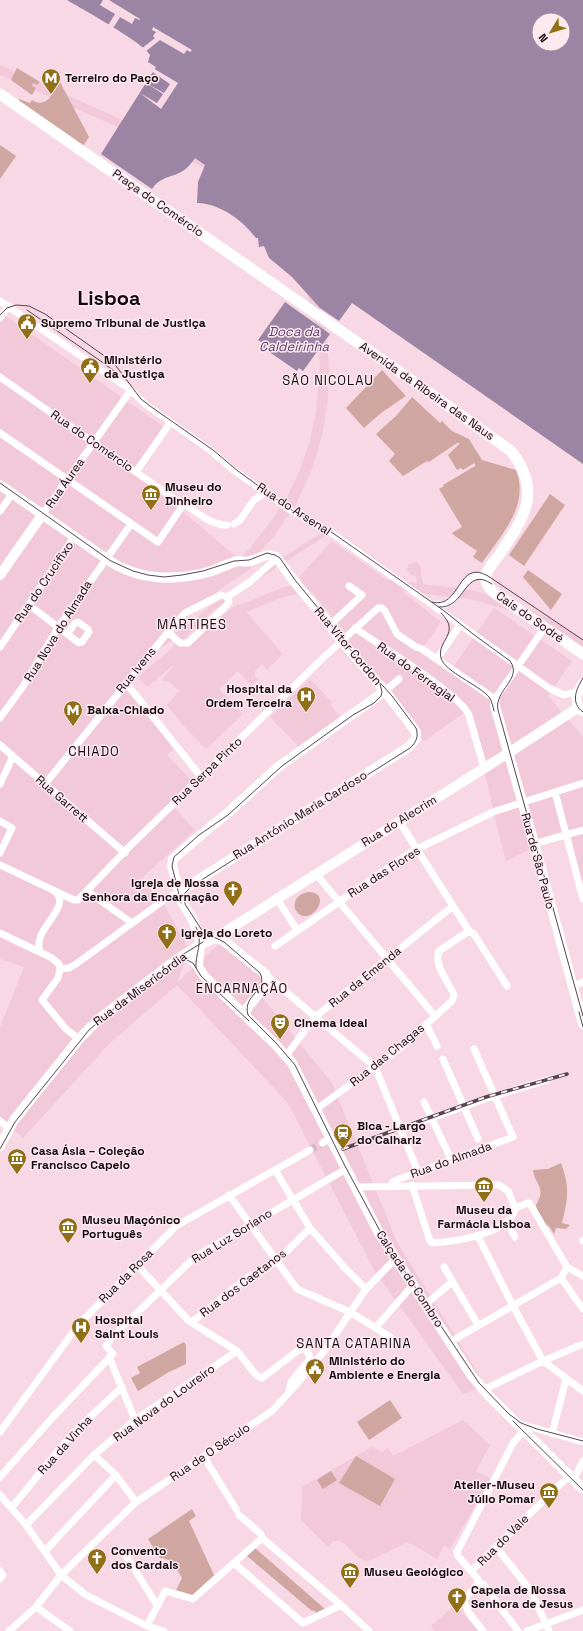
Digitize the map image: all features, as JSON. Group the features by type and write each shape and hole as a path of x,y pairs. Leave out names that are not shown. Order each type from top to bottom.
{"main road":[{"name":"Praça do Comércio","path":"0,94 227,251"},
{"name":"Avenida da Ribeira das Naus","path":"227,251 502,443 511,451 520,464 527,486 528,499 526,511 519,525 486,576"},
{"name":"Cais do Sodré","path":"486,576 487,585 494,592 582,653"}],"street":[{"path":"0,301 131,390"},
{"path":"0,318 9,306"},
{"name":"Rua do Comércio","path":"0,377 183,505 186,505 212,523 219,525 231,524 240,520 254,500 266,492"},
{"name":"Rua do Arsenal","path":"131,390 145,404 210,450 232,469 295,513 333,534 558,693 570,694 581,687"},
{"name":"Rua Áurea","path":"0,575 131,390"},
{"path":"136,472 170,423"},
{"path":"0,433 158,542 183,505"},
{"path":"0,485 106,559 132,573 148,577 183,577 204,573 234,562 249,561 266,555 273,555 277,558 251,581 227,597 228,602 226,606 188,643 180,643 168,632"},
{"path":"0,511 12,494"},
{"name":"Rua Nova do Almada","path":"0,718 24,685 59,626 131,524"},
{"name":"Rua do Crucifixo","path":"0,647 74,537"},
{"name":"Rua Vítor Cordon","path":"277,558 341,641 386,691 414,728 416,736"},
{"path":"428,602 438,605 446,604 453,599 470,578 478,575 486,576"},
{"path":"330,625 362,595 349,586"},
{"name":"Rua Ivens","path":"45,784 180,617 190,610 221,595 227,597"},
{"path":"29,605 68,633"},
{"name":"Rua Serpa Pinto","path":"52,890 74,900 78,900 201,777 341,641 378,608 385,610 397,634 437,659"},
{"path":"460,625 437,659 495,699 545,627"},
{"name":"Rua do Ferragial","path":"355,628 451,694 465,708 469,715 484,768"},
{"path":"399,679 386,691 289,759 173,860 172,866 184,906 204,932 217,936 224,941 375,1067 418,1172"},
{"path":"126,683 201,777"},
{"path":"581,687 576,699 581,710"},
{"name":"Rua de São Paulo","path":"495,699 495,706 583,1024"},
{"name":"Rua do Alecrim","path":"217,936 539,733 581,710"},
{"name":"Rua António Maria Cardoso","path":"179,892 409,748 413,744 416,736"},
{"name":"Rua Garrett","path":"0,744 125,853"},
{"path":"0,784 13,756"},
{"name":"Rua das Flores","path":"275,946 417,849 493,812 583,783"},
{"path":"556,792 583,899"},
{"path":"0,821 12,828 0,852"},
{"path":"399,821 469,931 474,934 507,986"},
{"path":"534,844 583,830"},
{"path":"0,865 52,890 58,896 59,906 40,938 38,945 40,952"},
{"path":"316,874 435,1016"},
{"path":"87,891 132,923"},
{"path":"60,969 70,968 169,897 179,892"},
{"path":"277,899 297,930"},
{"name":"Rua da Emenda","path":"286,1056 316,1017 453,906"},
{"path":"192,918 199,937 200,945 198,965"},
{"name":"Rua das Chagas","path":"316,1110 399,1049 452,1001 454,995 438,963 437,956 439,951 469,931"},
{"path":"0,933 52,958 58,964 60,969 58,978 42,1000 66,1029 79,1039"},
{"name":"Rua da Misericórdia","path":"0,1146 8,1128 79,1039 99,1019 118,1003 181,957 217,936"},
{"path":"181,957 187,957 198,965"},
{"name":"Calçada do Combro","path":"198,965 204,976 286,1056 297,1071 316,1110 326,1141 346,1169 395,1259 482,1388 508,1415 526,1429 545,1451 583,1488"},
{"path":"246,1016 246,1010 266,984 266,976"},
{"path":"572,986 583,982"},
{"path":"235,1006 253,1001"},
{"path":"426,1024 437,1046"},
{"path":"474,1049 495,1096"},
{"path":"443,1059 478,1139"},
{"path":"400,1129 495,1096 547,1080"},
{"name":"Rua do Almada","path":"391,1185 394,1181 513,1137 495,1096"},
{"path":"424,1102 450,1157"},
{"path":"0,1121 8,1128"},
{"name":"Rua da Rosa","path":"0,1432 29,1395 79,1324 176,1226 310,1150"},
{"name":"Rua Luz Soriano","path":"111,1356 106,1346 112,1337 195,1257 346,1169"},
{"path":"275,1170 310,1228 345,1268 366,1289"},
{"path":"355,1187 391,1185 412,1185 499,1185 508,1191 515,1208 512,1217 507,1222 478,1236 431,1243 412,1185"},
{"path":"229,1195 297,1289 350,1312 390,1337"},
{"path":"515,1208 528,1203 530,1204 567,1267 583,1276"},
{"path":"507,1222 515,1238"},
{"name":"Rua dos Caetanos","path":"192,1322 249,1276 254,1276 277,1261 310,1228"},
{"path":"478,1236 513,1306 543,1361 583,1391"},
{"name":"Rua de O Século","path":"9,1631 36,1607 61,1575 136,1502 272,1411 325,1350 366,1289 395,1259"},
{"path":"137,1265 161,1289 189,1321 237,1351 256,1375 262,1378 300,1349 306,1350 310,1359 291,1382 288,1394"},
{"path":"444,1267 478,1325"},
{"path":"450,1342 562,1278 567,1267"},
{"path":"562,1278 583,1309"},
{"path":"426,1304 452,1282"},
{"path":"376,1327 413,1285"},
{"path":"482,1388 583,1344"},
{"path":"575,1347 583,1353"},
{"name":"Rua Nova do Loureiro","path":"26,1525 94,1455 135,1420 237,1351"},
{"path":"0,1477 111,1356 135,1420"},
{"path":"553,1434 566,1379"},
{"name":"Rua da Vinha","path":"12,1507 72,1434 122,1387"},
{"path":"478,1583 478,1579 458,1556 457,1550 513,1443 526,1429 583,1442"},
{"path":"94,1455 116,1475 136,1502"},
{"path":"204,1457 237,1512 261,1534 262,1538 341,1605 369,1631"},
{"name":"Rua do Vale","path":"472,1571 496,1546 572,1477 583,1461"},
{"path":"45,1551 116,1475"},
{"path":"0,1495 12,1507 26,1525 61,1575 86,1594 147,1626 164,1631"},
{"path":"147,1626 165,1591 193,1599 262,1538"},
{"path":"496,1546 531,1592 549,1631"},
{"path":"126,1556 157,1605"},
{"path":"234,1563 303,1623 341,1605"},
{"path":"0,1570 4,1575 0,1579"},
{"path":"478,1583 464,1599 469,1612 483,1631"},
{"path":"478,1583 483,1584 518,1631"},
{"path":"36,1607 70,1631"},
{"path":"527,1631 583,1610"}],"shaded area":[{"path":"0,65 198,154 303,259 326,327 329,369 328,399 322,436 312,469 297,502 275,535 248,565 252,568 223,587 161,640 162,642 186,626 228,592 323,532 327,535 240,591 210,613 180,644 238,604 239,605 282,588 303,582 299,577 332,541 387,580 417,583 416,576 410,575 407,569 409,564 416,562 421,567 423,584 470,590 514,602 549,618 583,639 583,651 512,611 469,599 402,591 441,622 420,652 449,673 494,608 572,661 548,696 583,737 583,888 569,829 537,839 531,849 506,861 484,768 467,711 424,741 332,640 352,645 346,633 311,591 284,597 246,612 283,654 267,670 262,664 255,671 255,677 258,680 252,686 238,671 219,689 243,714 206,749 179,721 167,705 179,691 167,680 165,682 162,680 175,664 147,687 138,677 171,649 178,640 176,638 147,656 124,683 175,748 167,755 191,780 170,803 195,830 140,880 161,899 189,950 177,983 226,937 274,977 261,996 332,1083 397,1242 486,1386 463,1394 375,1272 288,1103 177,985 109,1044 23,1138 0,1118 0,1027 24,967 0,959 0,312 167,429 135,471 239,559 250,548 274,517 287,497 299,472 309,444 316,413 320,363 317,334 306,290 206,169 172,151 0,75"},
{"path":"17,68 40,82 37,85 33,83 32,86 36,88 32,95 11,80"},
{"path":"60,82 89,137 83,146 19,102 19,99 30,103 32,100 42,103 52,95"},
{"path":"0,145 16,156 0,179"},
{"path":"382,370 406,396 381,413 364,428 346,408"},
{"path":"412,397 440,423 442,421 452,431 469,439 482,460 516,470 519,483 519,496 516,508 505,531 482,563 473,557 477,551 452,533 462,527 439,489 444,486 443,485 475,466 474,463 463,470 461,468 457,470 448,455 460,443 457,443 429,462 427,461 403,476 389,461 395,454 376,434 397,415"},
{"path":"550,494 565,505 524,566 509,555"},
{"path":"528,570 562,594 551,610 523,577"},
{"name":"Hospital da Ordem Terceira","path":"310,679 332,702 330,704 341,719 300,748 270,717"},
{"path":"308,892 316,894 320,898 320,903 312,914 306,916 300,915 295,909 295,902 302,894"},
{"path":"561,1163 567,1186 566,1207 562,1223 570,1225 566,1229 556,1228 554,1234 537,1211 536,1205 539,1199 540,1190 533,1170 548,1169"},
{"path":"184,1342 186,1345 186,1364 169,1372 138,1391 131,1378 140,1373 137,1367"},
{"path":"390,1400 402,1418 369,1440 357,1422"},
{"path":"463,1420 490,1445 476,1471 491,1479 450,1549 444,1546 437,1559 412,1544 406,1543 371,1560 365,1561 359,1558 341,1541 333,1541 328,1547 301,1520 302,1487 372,1447 382,1452 388,1448 393,1456"},
{"path":"356,1456 395,1479 380,1506 339,1483"},
{"path":"331,1471 337,1480 323,1489 317,1480"},
{"path":"192,1509 196,1516 189,1521 214,1575 193,1595 176,1590 182,1578 180,1574 171,1562 160,1558 148,1539"},
{"path":"255,1548 325,1609 314,1615 316,1612 313,1610 312,1611 247,1556"},
{"path":"455,1605 478,1631 435,1631 431,1626"}],"water":[{"path":"67,0 583,0 583,464 352,303 339,321 320,308 292,277 269,258 264,246 259,247 258,238 256,238 238,219 214,206 197,203 198,182 205,165 195,158 184,170 161,180 152,189 101,154 156,67 148,62 150,55 145,50 112,26"},
{"name":"Doca da Caldeirinha","path":"285,302 330,334 303,371 299,368 297,371 262,347 264,344 258,340"}],"pier":[{"path":"103,0 109,0 140,20 135,18 132,24 120,17 112,30 107,27 115,14 100,5"},
{"path":"153,27 192,50 190,52 187,50 184,54 160,40 145,52 141,49 155,38 153,36 156,32 152,30"},
{"path":"153,68 178,83 161,109 140,93 157,103 163,94 146,83 164,93 170,84 151,71"}],"tunnel":[{"path":"310,1150 322,1143"}],"tram line":[{"path":"0,315 7,308 16,305 29,306 45,314 113,362 141,399 150,406 213,450 238,471 290,509 327,529 443,610 510,661 513,667 513,673 511,679 500,696 498,710 583,1016"},
{"path":"27,310 118,374"},
{"path":"0,483 111,561 133,571 148,575 164,577 182,575 203,571 234,561 249,560 267,553 275,555 280,558 295,580 348,647 392,696 416,728 416,739 410,748 192,886 184,894 185,904 203,932 224,942 260,973 262,979 261,984 249,1002 247,1008 248,1015 276,1043 295,1065 345,1166 380,1231 401,1266 479,1383 509,1414 521,1423 537,1429 583,1441"},
{"path":"432,602 441,602 449,599 464,578 470,574 478,572 488,576 583,640"},
{"path":"439,607 448,606 455,602 470,583 476,580 483,580 492,584"},
{"path":"441,613 447,620 449,626 449,632 440,652 441,658 444,663 455,673 484,692 489,697 494,711"},
{"path":"583,678 576,691 575,700 583,712"},
{"path":"181,903 172,866 174,857 199,835 228,815 282,766 353,715 374,703 381,696 382,692 380,684"},
{"path":"196,927 199,938 196,968"},
{"path":"174,960 203,942"},
{"path":"0,1149 15,1122 89,1030 123,1001 180,960 187,960 193,963 201,976 249,1021"},
{"path":"579,1012 583,1027"},
{"path":"513,1421 583,1490"}],"railway":[{"path":"343,1149 486,1097 567,1074"}],"place":[{"name":"Terreiro do Paço","path":"51,95"},
{"name":"Supremo Tribunal de Justiça","path":"27,340"},
{"name":"Ministério da Justiça","path":"90,384"},
{"name":"Museu do Dinheiro","path":"151,511"},
{"name":"Hospital da Ordem Terceira","path":"306,713"},
{"name":"Baixa-Chiado","path":"73,727"},
{"name":"Igreja de Nossa Senhora da Encarnação","path":"233,907"},
{"name":"Igreja do Loreto","path":"167,950"},
{"name":"Cinema Ideal","path":"280,1040"},
{"name":"Bica - Largo do Calhariz","path":"343,1150"},
{"name":"Casa Ásia – Coleção Francisco Capelo","path":"17,1175"},
{"name":"Museu da Farmácia Lisboa","path":"484,1203"},
{"name":"Museu Maçónico Português","path":"68,1244"},
{"name":"Hospital Saint Louis","path":"81,1344"},
{"name":"Ministério do Ambiente e Energia","path":"315,1385"},
{"name":"Atelier-Museu Júlio Pomar","path":"549,1509"},
{"name":"Convento dos Cardais","path":"97,1575"},
{"name":"Museu Geológico","path":"350,1589"},
{"name":"Capela de Nossa Senhora de Jesus","path":"457,1614"}],"district":[{"name":"Lisboa","path":"109,298"},
{"name":"SÃO NICOLAU","path":"328,380"},
{"name":"MÁRTIRES","path":"192,624"},
{"name":"CHIADO","path":"94,751"},
{"name":"ENCARNAÇÃO","path":"242,988"},
{"name":"SANTA CATARINA","path":"354,1343"}]}
